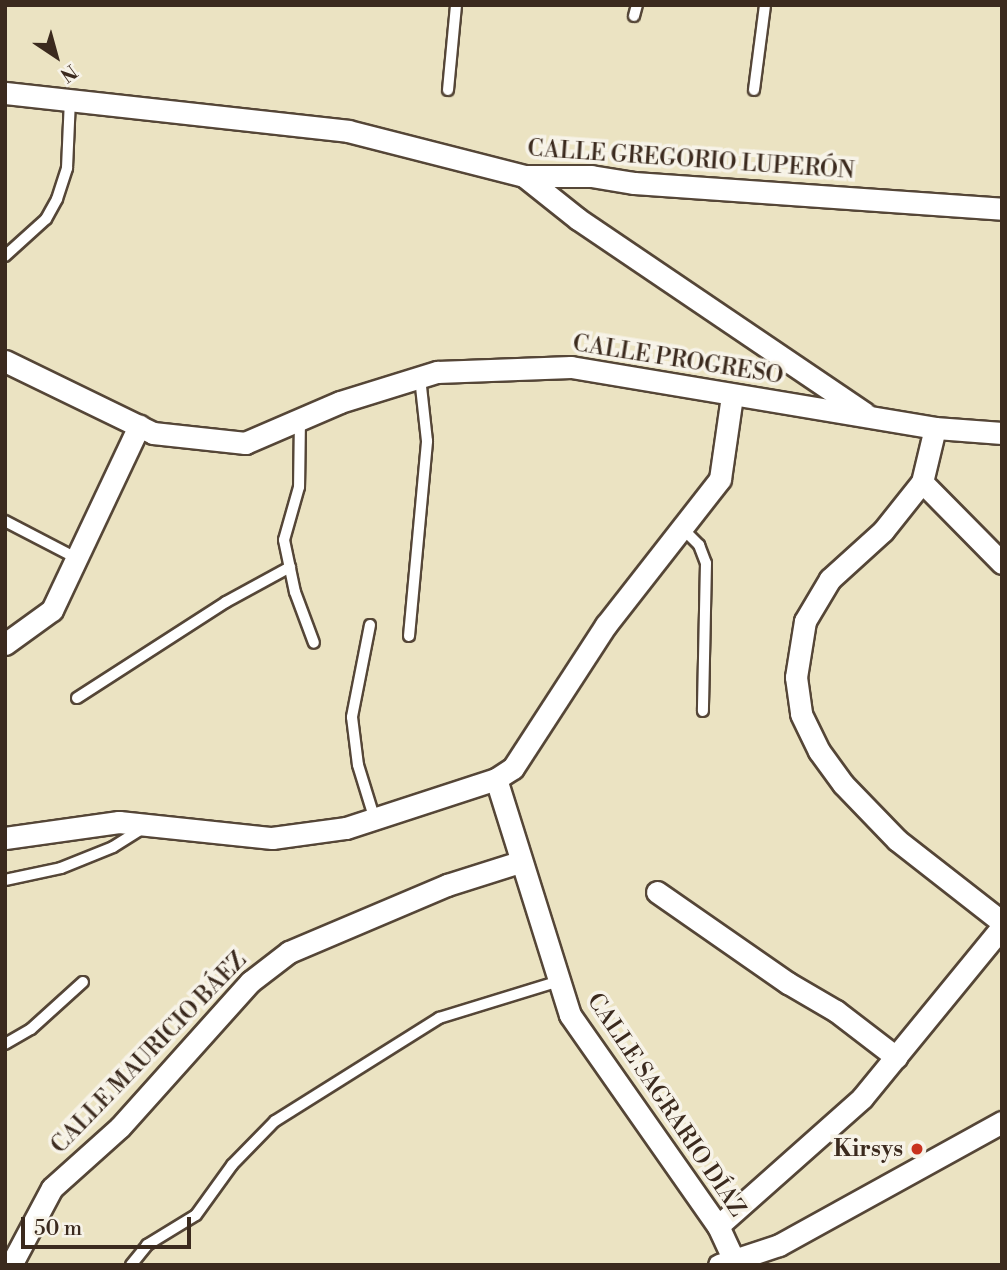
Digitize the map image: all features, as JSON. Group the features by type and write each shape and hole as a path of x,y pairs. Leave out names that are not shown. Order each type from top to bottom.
{"street":[{"name":"CALLE GREGORIO LUPERÓN","path":"5,93 348,131 523,176 591,176 634,183 1002,209"},
{"path":"523,176 578,219 868,416"},
{"name":"CALLE PROGRESO","path":"5,362 153,433 245,443 300,418 437,372 571,367 934,428 1002,433"},
{"path":"5,838 119,822 272,838 375,820 496,779 513,768 606,625 720,479 732,396"},
{"path":"5,644 52,610 139,426"},
{"path":"718,1226 862,1098 1002,925 897,840 842,784 819,751 801,714 796,677 804,621 830,579 883,531 922,482 934,428"},
{"path":"922,482 1002,563"},
{"name":"CALLE SAGRARIO DÍAZ","path":"496,779 570,1015 718,1226 726,1262"},
{"name":"CALLE MAURICIO BÁEZ","path":"11,1265 52,1188 120,1127 250,982 289,952 447,885 520,862"},
{"path":"657,892 788,983 836,1011 896,1057"},
{"path":"726,1262 779,1245 1002,1122"}],"lane":[{"path":"449,90 456,5"},
{"path":"754,90 765,5"},
{"path":"5,256 46,219 57,199 67,167 70,99"},
{"path":"409,636 427,441 420,378"},
{"path":"300,418 299,487 284,540 314,643"},
{"path":"5,520 78,559"},
{"path":"683,529 698,545 706,563 703,711"},
{"path":"76,698 226,602 290,567"},
{"path":"370,625 352,717 358,765 375,820"},
{"path":"5,880 61,868 113,847 147,826"},
{"path":"131,1265 147,1245 196,1215 232,1165 275,1121 439,1018 559,981"},
{"path":"5,1044 31,1029 83,982"}],"place":[{"name":"Kirsys","path":"917,1149"}]}
